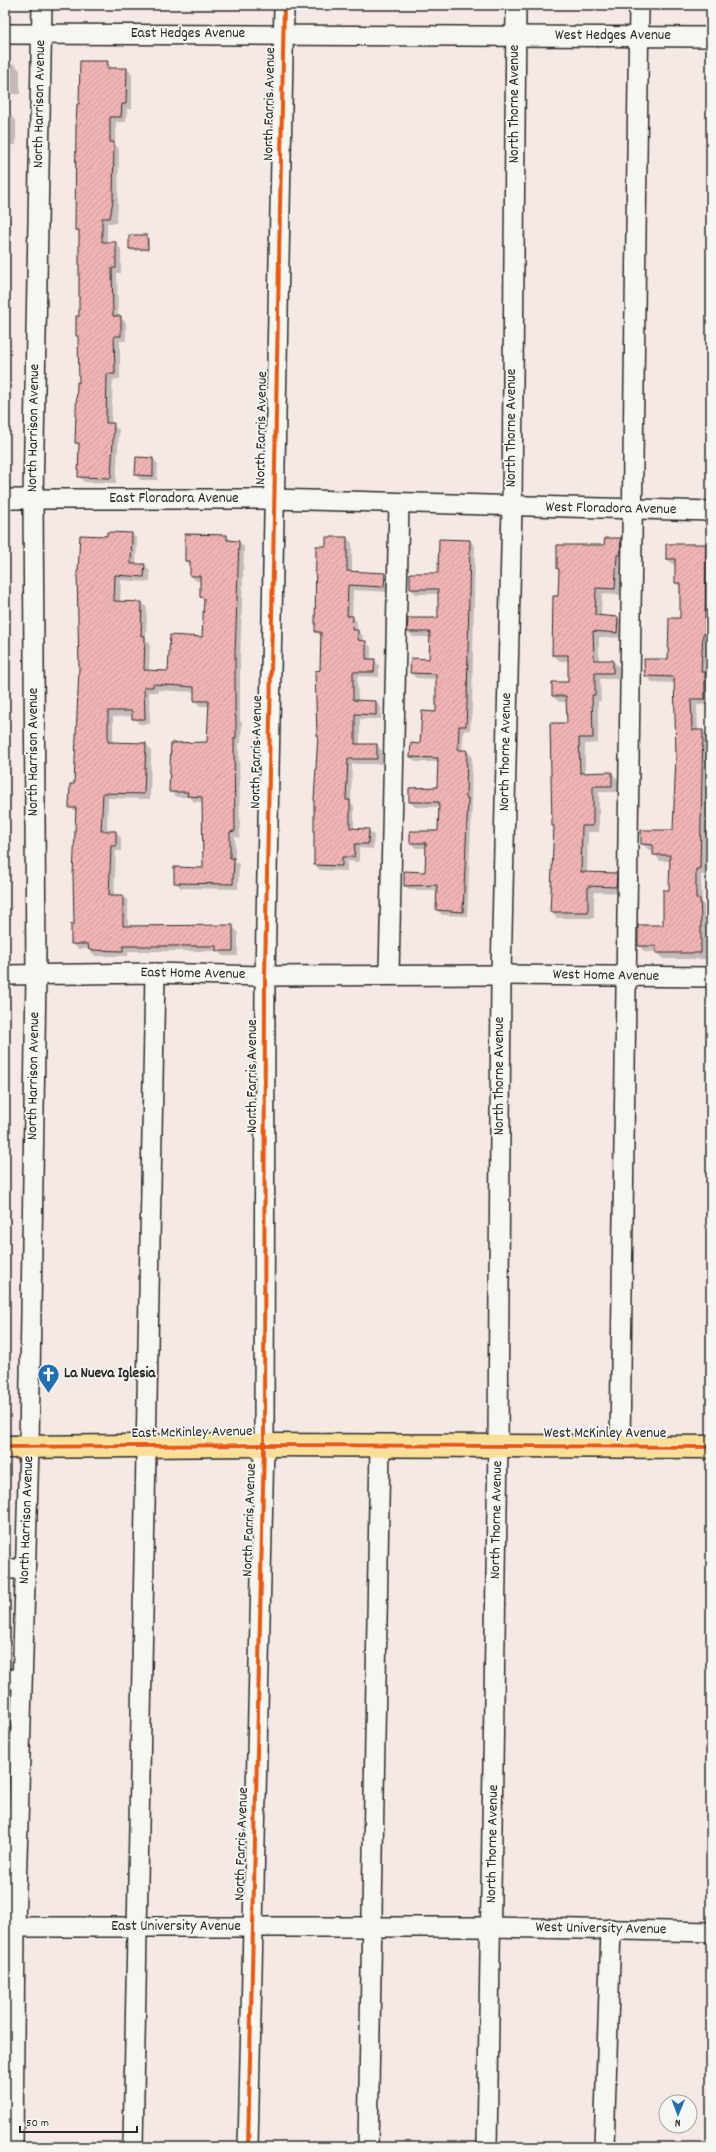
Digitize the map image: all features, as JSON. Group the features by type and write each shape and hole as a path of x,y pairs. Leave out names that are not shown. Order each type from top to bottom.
{"main road":[{"name":"East McKinley Avenue","path":"5,1447 264,1445 498,1446"},
{"name":"West McKinley Avenue","path":"498,1446 711,1447"}],"street":[{"name":"North Harrison Avenue","path":"13,2147 10,1927 13,1679 25,1569 29,1447 36,975 33,499 42,5"},
{"name":"North Farris Avenue","path":"248,2147 264,1445 265,976 273,500 284,5"},
{"name":"North Thorne Avenue","path":"487,2147 498,1446 501,975 512,506 516,5"},
{"path":"620,1446 632,509 634,490 639,5"},
{"name":"East Hedges Avenue","path":"5,34 516,36"},
{"name":"West Hedges Avenue","path":"516,36 711,37"},
{"name":"East Floradora Avenue","path":"5,499 273,500 512,506"},
{"path":"389,975 399,503"},
{"name":"West Floradora Avenue","path":"512,506 711,511"},
{"path":"134,2147 145,1446 148,1410 155,973"},
{"name":"East Home Avenue","path":"5,975 155,973 265,976 501,975"},
{"name":"West Home Avenue","path":"501,975 711,977"},
{"path":"368,2147 380,1445"},
{"path":"5,1568 25,1569"},
{"name":"East University Avenue","path":"10,1927 491,1927"},
{"name":"West University Avenue","path":"491,1927 711,1932"},
{"path":"604,2147 611,1929"}],"building":[{"path":"80,61 108,61 107,68 127,68 126,104 122,104 121,117 110,117 110,142 114,142 113,200 110,218 102,218 102,242 116,242 116,268 112,268 113,316 121,316 121,336 114,336 115,374 107,374 106,423 114,423 111,478 78,477 79,443 75,443 77,382 79,383 76,316 79,316 79,230 75,230 76,125 77,104 79,104"},
{"path":"129,235 147,235 148,249 129,249"},
{"path":"136,457 153,458 153,476 135,475"},
{"path":"107,532 132,533 131,564 145,564 144,577 115,575 114,601 142,602 141,636 145,636 144,670 168,671 170,635 202,637 204,598 200,597 200,576 190,576 190,561 185,561 185,534 227,535 227,540 239,541 235,654 235,831 230,832 230,858 234,858 233,884 174,883 174,867 203,868 202,797 187,796 188,792 169,792 171,743 207,742 209,701 194,701 194,687 153,684 153,687 144,687 145,719 132,719 132,711 108,711 108,742 146,743 144,794 103,793 101,831 116,831 116,846 111,846 109,895 123,895 123,926 233,925 233,951 216,951 216,946 123,946 123,951 89,950 88,944 71,944 71,924 74,924 73,875 76,808 69,808 70,784 74,784 79,668 77,571 80,535 107,536"},
{"path":"326,537 347,537 347,571 385,573 384,587 348,585 347,616 353,616 352,630 358,630 358,640 366,641 366,659 375,659 374,672 353,672 353,700 376,701 376,715 355,714 355,744 377,744 377,759 348,759 346,800 350,800 350,828 369,829 368,844 355,844 354,857 342,857 342,866 314,865 314,800 318,735 315,671 320,670 321,632 315,632 316,546 326,546"},
{"path":"605,538 621,538 620,555 617,555 615,589 596,588 595,615 618,617 617,633 593,631 594,660 613,660 613,673 595,673 595,695 592,695 593,738 579,738 580,773 612,772 612,786 593,786 593,826 582,826 581,872 617,873 616,887 588,886 588,912 550,912 554,826 552,826 550,723 567,723 566,696 552,696 552,682 568,682 568,655 552,655 553,596 558,596 559,569 557,569 557,545 604,545"},
{"path":"439,539 470,540 466,726 459,726 458,750 467,750 466,798 468,798 463,912 436,910 437,885 404,886 404,871 425,872 426,843 410,843 410,831 438,831 439,802 409,802 409,788 437,787 438,758 410,757 411,743 420,744 422,711 436,712 436,674 410,673 411,658 429,659 430,632 407,632 408,618 438,618 438,589 410,589 410,573 438,573"},
{"path":"666,544 706,544 705,634 703,634 701,672 705,672 705,699 691,699 692,730 703,730 700,869 696,869 696,899 700,899 701,953 656,953 656,946 638,946 638,925 663,925 663,890 669,890 670,855 653,855 653,845 641,844 641,830 673,830 676,755 674,677 645,676 644,659 668,659 669,618 680,618 680,583 675,583 675,559 666,559"}],"cycle path":[{"path":"248,2147 264,1445 265,976 284,5"},
{"path":"5,1447 264,1445 711,1447"}],"place":[{"name":"La Nueva Iglesia","path":"49,1394"}]}
